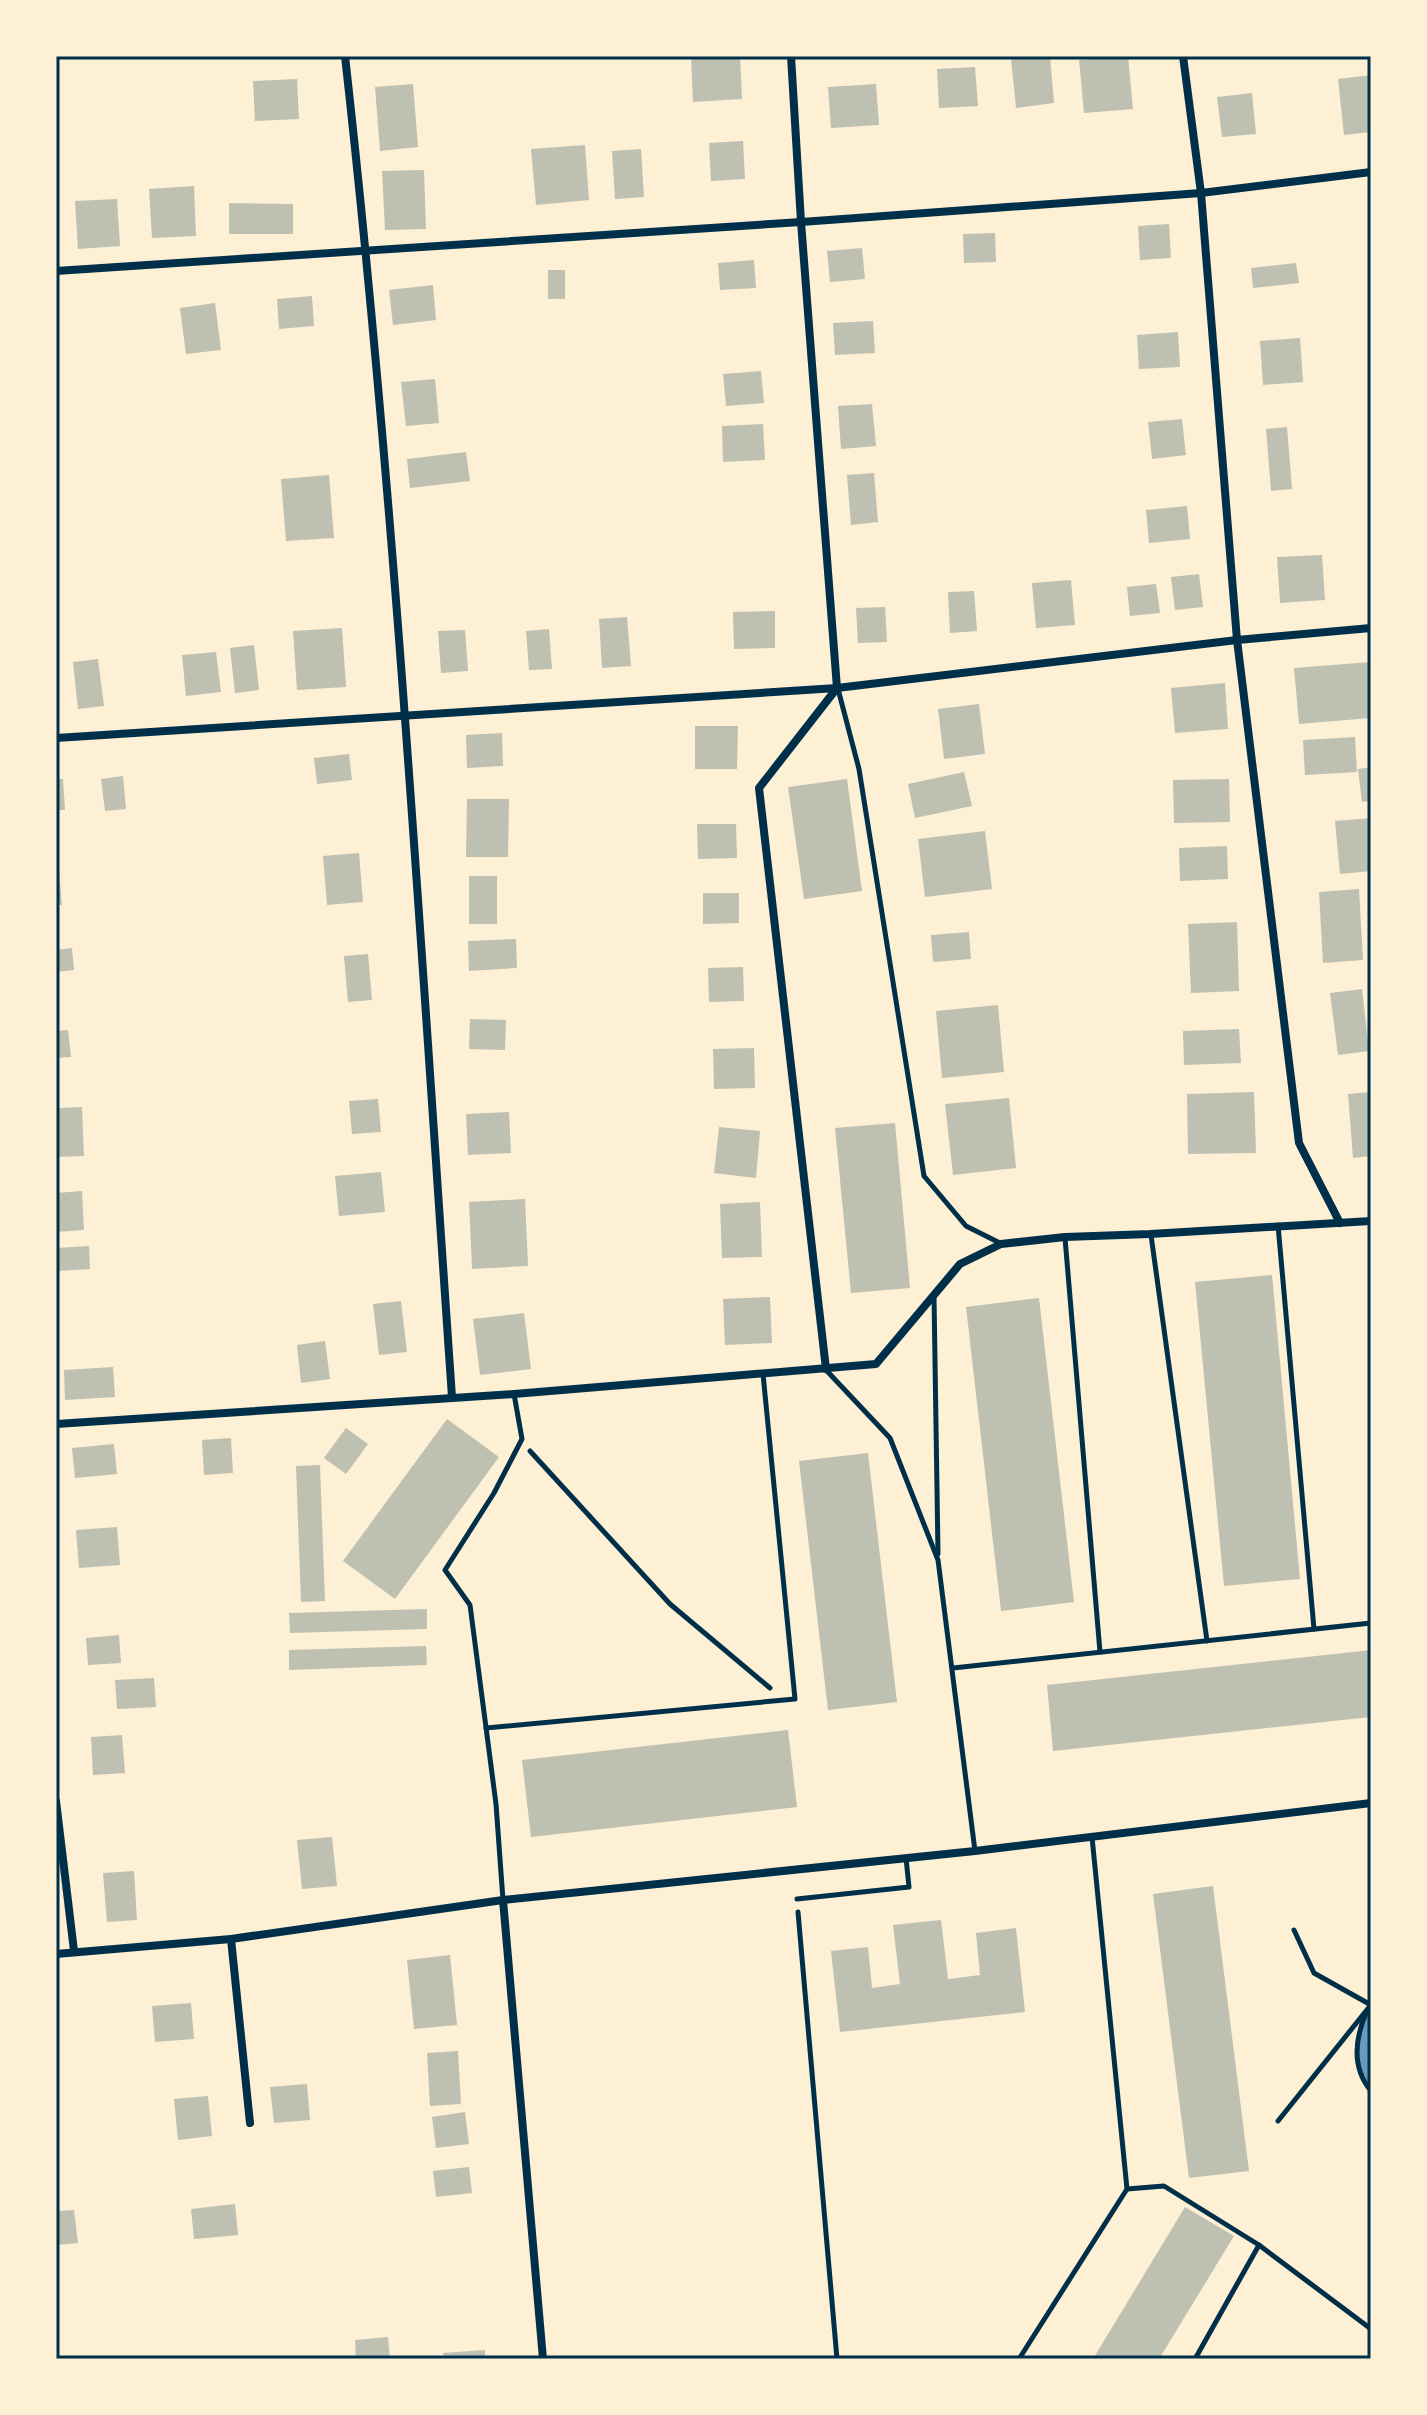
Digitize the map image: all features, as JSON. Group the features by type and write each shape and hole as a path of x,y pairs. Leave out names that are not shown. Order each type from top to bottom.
{"street":[{"path":"345,56 367,249 405,716 452,1397"},
{"path":"791,56 837,688 759,788 826,1369"},
{"path":"1183,56 1201,193 1237,640 1299,1143 1340,1223"},
{"path":"56,271 1201,193 1371,172"},
{"path":"56,738 837,688 1237,640 1371,628"},
{"path":"56,1424 514,1394 876,1364 960,1264 1001,1244 1065,1237 1371,1221"},
{"path":"56,1801 74,1951"},
{"path":"56,1954 231,1939 503,1900 975,1851 1371,1803"},
{"path":"503,1900 543,2359"},
{"path":"231,1939 250,2123"}],"lane":[{"path":"837,688 859,769 924,1176 966,1226 1001,1244"},
{"path":"1278,1225 1314,1629"},
{"path":"1150,1234 1207,1641"},
{"path":"1065,1237 1100,1652"},
{"path":"934,1295 938,1560 975,1851"},
{"path":"826,1369 890,1438 938,1560"},
{"path":"486,1728 795,1699 763,1374"},
{"path":"503,1900 496,1804 470,1605 445,1570 494,1493 521,1442 514,1394"},
{"path":"953,1668 1371,1623"},
{"path":"1019,2359 1127,2189 1092,1836"},
{"path":"797,1899 909,1887 906,1858"},
{"path":"1127,2189 1164,2186 1259,2245 1371,2329"},
{"path":"1195,2359 1259,2245"}],"path":[{"path":"521,1442 670,1604 785,1700"},
{"path":"797,1899 837,2359"},
{"path":"1294,1930 1314,1973 1371,2006"},
{"path":"1371,2006 1360,2027 1356,2047 1361,2079 1371,2091"},
{"path":"1278,2121 1371,2006"}],"water":[{"path":"1368,2010 1371,2010 1371,2091 1358,2062 1359,2042"}],"building":[{"path":"691,56 740,56 742,99 693,102"},
{"path":"1050,56 1054,103 1016,108 1011,59"},
{"path":"1128,56 1133,109 1084,113 1079,60"},
{"path":"975,67 978,106 939,108 937,69"},
{"path":"1371,75 1371,132 1344,135 1338,79"},
{"path":"297,79 299,119 255,121 253,81"},
{"path":"413,84 418,147 380,151 375,87"},
{"path":"876,84 879,125 831,128 828,87"},
{"path":"1252,93 1256,134 1222,137 1217,97"},
{"path":"743,141 745,179 711,181 709,143"},
{"path":"585,145 589,200 536,205 531,149"},
{"path":"641,149 644,197 615,199 612,151"},
{"path":"424,170 426,229 385,230 382,171"},
{"path":"194,186 196,236 152,238 149,189"},
{"path":"117,199 120,246 78,249 75,201"},
{"path":"229,203 293,204 293,234 229,234"},
{"path":"1169,224 1171,258 1140,260 1138,226"},
{"path":"995,233 996,262 964,263 963,234"},
{"path":"862,248 865,279 830,282 827,251"},
{"path":"754,260 756,288 720,290 718,263"},
{"path":"1296,263 1299,283 1253,288 1251,268"},
{"path":"548,270 565,270 565,299 548,299"},
{"path":"433,285 436,320 393,325 389,290"},
{"path":"312,296 314,326 279,329 277,299"},
{"path":"215,303 221,350 186,354 180,308"},
{"path":"873,321 875,353 835,355 833,323"},
{"path":"1178,332 1180,367 1139,369 1137,335"},
{"path":"1300,338 1303,382 1263,385 1260,341"},
{"path":"761,371 764,403 726,406 723,374"},
{"path":"435,379 439,423 406,426 401,382"},
{"path":"872,404 876,446 841,449 838,406"},
{"path":"1182,419 1186,455 1152,459 1148,422"},
{"path":"763,424 765,460 723,462 722,426"},
{"path":"1287,427 1292,489 1271,491 1266,429"},
{"path":"466,452 470,481 410,488 407,459"},
{"path":"874,473 878,522 851,525 847,475"},
{"path":"329,475 334,538 286,541 281,479"},
{"path":"1187,506 1190,539 1149,543 1146,510"},
{"path":"1322,555 1325,600 1280,603 1277,557"},
{"path":"1199,574 1203,607 1175,610 1171,577"},
{"path":"1071,580 1075,625 1036,628 1032,583"},
{"path":"1156,584 1160,613 1130,616 1127,587"},
{"path":"974,591 977,631 950,633 948,592"},
{"path":"885,607 887,642 858,643 856,608"},
{"path":"775,611 775,648 734,649 733,612"},
{"path":"627,617 631,666 602,668 599,619"},
{"path":"342,628 346,687 297,690 293,631"},
{"path":"549,629 552,669 529,670 526,631"},
{"path":"465,630 468,671 441,673 438,631"},
{"path":"254,645 259,690 235,693 230,648"},
{"path":"216,652 221,692 186,696 182,655"},
{"path":"98,659 104,706 78,709 73,662"},
{"path":"1371,662 1371,718 1299,724 1294,668"},
{"path":"1225,683 1228,729 1175,733 1171,688"},
{"path":"979,704 985,754 944,759 938,709"},
{"path":"695,726 738,726 737,769 695,769"},
{"path":"502,733 503,766 467,768 466,735"},
{"path":"1355,737 1357,772 1305,775 1303,740"},
{"path":"349,754 352,780 317,784 314,758"},
{"path":"1371,767 1371,801 1362,802 1358,769"},
{"path":"964,772 972,806 915,818 908,784"},
{"path":"123,776 126,809 105,811 101,779"},
{"path":"56,779 63,779 65,810 56,810"},
{"path":"847,779 862,891 804,899 788,787"},
{"path":"1229,779 1230,822 1174,823 1173,780"},
{"path":"467,799 509,799 508,857 466,857"},
{"path":"1371,818 1371,871 1340,874 1335,821"},
{"path":"697,824 736,824 737,858 698,859"},
{"path":"985,831 992,889 925,897 918,839"},
{"path":"1227,846 1228,879 1180,881 1179,848"},
{"path":"359,853 363,902 327,905 323,856"},
{"path":"58,857 62,905 56,905"},
{"path":"469,876 497,876 497,924 469,924"},
{"path":"1359,889 1363,960 1323,963 1319,892"},
{"path":"703,893 739,893 739,923 703,924"},
{"path":"1237,922 1239,991 1191,993 1188,924"},
{"path":"969,932 971,959 933,962 931,935"},
{"path":"516,939 517,968 469,971 468,941"},
{"path":"72,948 74,970 56,972 56,950"},
{"path":"368,954 372,1000 348,1002 344,956"},
{"path":"743,967 744,1001 709,1002 708,968"},
{"path":"1362,989 1369,1051 1338,1055 1330,993"},
{"path":"998,1005 1004,1072 942,1078 936,1011"},
{"path":"470,1019 506,1020 505,1050 469,1049"},
{"path":"1239,1029 1241,1063 1184,1065 1183,1031"},
{"path":"68,1030 71,1057 56,1058 56,1031"},
{"path":"754,1048 755,1088 714,1089 713,1049"},
{"path":"1254,1092 1256,1153 1188,1154 1187,1094"},
{"path":"1371,1092 1371,1156 1353,1158 1348,1094"},
{"path":"1009,1098 1016,1168 953,1175 945,1104"},
{"path":"378,1099 381,1132 352,1134 349,1101"},
{"path":"82,1107 84,1156 56,1157 56,1108"},
{"path":"509,1112 511,1153 468,1155 466,1114"},
{"path":"895,1123 910,1288 851,1293 835,1128"},
{"path":"719,1127 760,1131 756,1178 714,1173"},
{"path":"381,1172 385,1212 339,1216 335,1176"},
{"path":"82,1191 84,1230 56,1232 56,1193"},
{"path":"525,1199 528,1266 472,1269 469,1202"},
{"path":"760,1202 762,1257 722,1258 720,1204"},
{"path":"89,1246 90,1269 57,1271 56,1248"},
{"path":"1272,1275 1300,1579 1224,1586 1195,1282"},
{"path":"770,1297 772,1343 725,1345 723,1299"},
{"path":"1039,1298 1074,1602 1001,1611 966,1307"},
{"path":"401,1301 407,1352 379,1355 373,1304"},
{"path":"524,1313 531,1369 480,1375 473,1319"},
{"path":"325,1341 330,1379 301,1383 297,1345"},
{"path":"113,1367 115,1397 65,1400 64,1370"},
{"path":"447,1419 499,1457 395,1599 343,1561"},
{"path":"346,1428 368,1444 346,1474 324,1458"},
{"path":"231,1438 233,1473 204,1475 202,1440"},
{"path":"114,1444 117,1474 75,1478 72,1448"},
{"path":"868,1453 897,1702 828,1710 799,1461"},
{"path":"320,1465 325,1601 301,1602 296,1466"},
{"path":"117,1527 120,1565 79,1568 76,1530"},
{"path":"427,1609 427,1629 290,1633 289,1613"},
{"path":"119,1635 121,1663 88,1665 86,1638"},
{"path":"426,1646 427,1665 289,1670 289,1650"},
{"path":"1371,1650 1371,1717 1053,1751 1047,1685"},
{"path":"154,1678 156,1707 117,1709 115,1680"},
{"path":"788,1730 797,1807 531,1837 522,1760"},
{"path":"122,1735 125,1773 93,1775 91,1737"},
{"path":"332,1837 337,1886 302,1889 297,1840"},
{"path":"134,1871 137,1920 107,1922 103,1873"},
{"path":"1213,1886 1249,2171 1189,2178 1153,1894"},
{"path":"941,1920 948,1979 980,1975 976,1933 1016,1928 1025,2012 840,2032 831,1951 868,1947 872,1988 900,1984 893,1925"},
{"path":"450,1955 457,2025 414,2029 407,1960"},
{"path":"191,2003 194,2039 155,2042 152,2006"},
{"path":"458,2051 461,2104 430,2106 427,2053"},
{"path":"307,2084 310,2120 274,2123 270,2087"},
{"path":"208,2096 212,2136 178,2140 174,2099"},
{"path":"465,2112 469,2144 436,2148 432,2117"},
{"path":"469,2167 472,2193 436,2197 433,2171"},
{"path":"235,2204 238,2235 194,2239 191,2209"},
{"path":"1185,2207 1234,2236 1159,2359 1093,2359"},
{"path":"74,2210 78,2243 56,2245 56,2211"},
{"path":"388,2337 390,2359 356,2359 355,2340"},
{"path":"485,2350 485,2359 444,2359 443,2353"}]}
